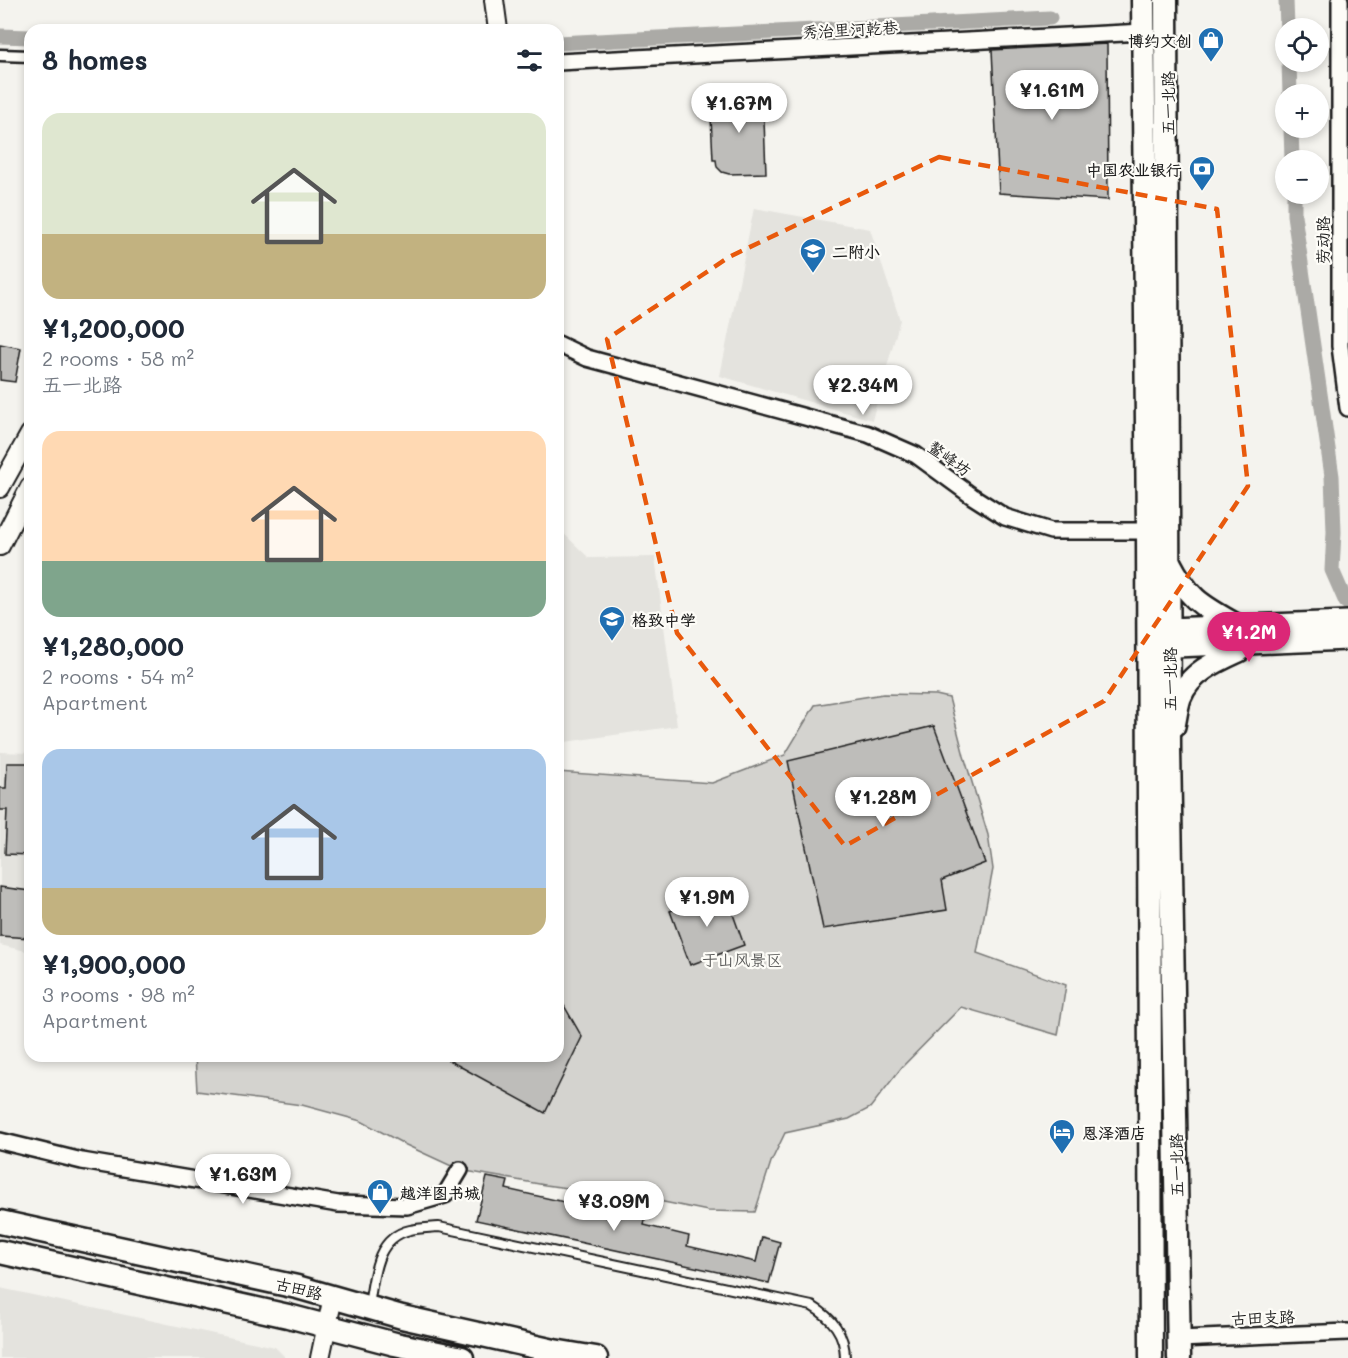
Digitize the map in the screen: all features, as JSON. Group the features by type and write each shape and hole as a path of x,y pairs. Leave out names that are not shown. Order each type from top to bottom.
{"main road":[{"name":"五一北路","path":"1143,0 1148,531 1169,747 1179,1348"},
{"name":"五一北路","path":"1151,1358 1158,637 1169,561 1167,0"},
{"path":"1169,561 1180,582 1197,603 1239,635 1348,622"},
{"path":"1169,747 1180,696 1195,676 1215,662 1239,651 1239,635"},
{"path":"1158,637 1239,635 1348,639"},
{"name":"古田路","path":"0,1222 297,1287 402,1317 554,1351 596,1358"},
{"name":"古田路","path":"0,1252 462,1358"}],"street":[{"name":"劳动路","path":"1340,0 1340,346 1348,408"},
{"path":"493,1 497,24"},
{"name":"秀治里河乾巷","path":"564,62 1144,32"},
{"path":"0,55 24,56"},
{"name":"鳌峰坊","path":"564,347 586,358 868,434 916,455 1005,517 1051,531 1148,531"},
{"path":"0,488 24,445"},
{"path":"0,546 24,499"},
{"path":"0,1141 82,1161 338,1204 407,1206 445,1195 460,1170"},
{"path":"320,1358 333,1297"},
{"name":"古田支路","path":"1179,1348 1348,1332"}],"lane":[{"path":"368,1308 380,1251 395,1236 408,1230 439,1227 812,1306 823,1313 842,1334 845,1358"}],"highlighted area":[{"path":"939,157 1217,209 1248,486 1104,701 845,846 677,633 607,339 729,257"}],"shaded area":[{"name":"二附小","path":"754,208 870,229 900,320 872,420 720,376"},
{"name":"格致中学","path":"564,534 589,558 655,557 677,726 564,742"},
{"path":"0,752 24,753 24,951 0,945"},
{"path":"0,1288 275,1347 284,1358 0,1358"}],"green space":[{"name":"于山风景区","path":"883,694 936,695 949,698 988,835 993,869 977,953 1066,985 1058,1035 961,1007 902,1067 870,1108 849,1119 785,1133 771,1162 755,1212 708,1211 644,1198 545,1185 460,1170 361,1121 302,1105 197,1091 195,1062 564,1062 564,772 712,783 785,755 815,705"}],"building":[{"path":"1107,44 1108,200 999,193 992,50"},
{"path":"763,94 766,173 729,174 722,172 717,167 716,160 713,160 710,96"},
{"path":"0,344 21,348 15,382 0,380"},
{"path":"934,726 985,863 942,880 947,910 823,929 788,761"},
{"path":"7,763 24,763 24,855 5,854 7,810 0,810 0,788 6,788"},
{"path":"0,887 24,890 24,938 0,936"},
{"path":"725,892 744,945 690,965 670,911"},
{"path":"564,1006 582,1037 545,1113 452,1062 564,1062"},
{"path":"487,1177 508,1181 506,1189 569,1203 568,1209 612,1218 616,1203 647,1209 644,1225 689,1236 687,1246 756,1262 762,1237 780,1242 769,1283 476,1220"}],"waterway":[{"path":"1286,0 1287,18"},
{"path":"564,43 1050,18"},
{"path":"0,36 24,37"},
{"path":"1289,72 1290,84"},
{"path":"1291,138 1292,150"},
{"path":"1294,204 1332,476 1334,532 1332,570 1346,602"}],"place":[{"name":"博约文创","path":"1211,63"},
{"name":"中国农业银行","path":"1202,192"},
{"name":"二附小","path":"813,274"},
{"name":"格致中学","path":"612,642"},
{"name":"恩泽酒店","path":"1062,1155"},
{"name":"越洋图书城","path":"380,1215"}]}
